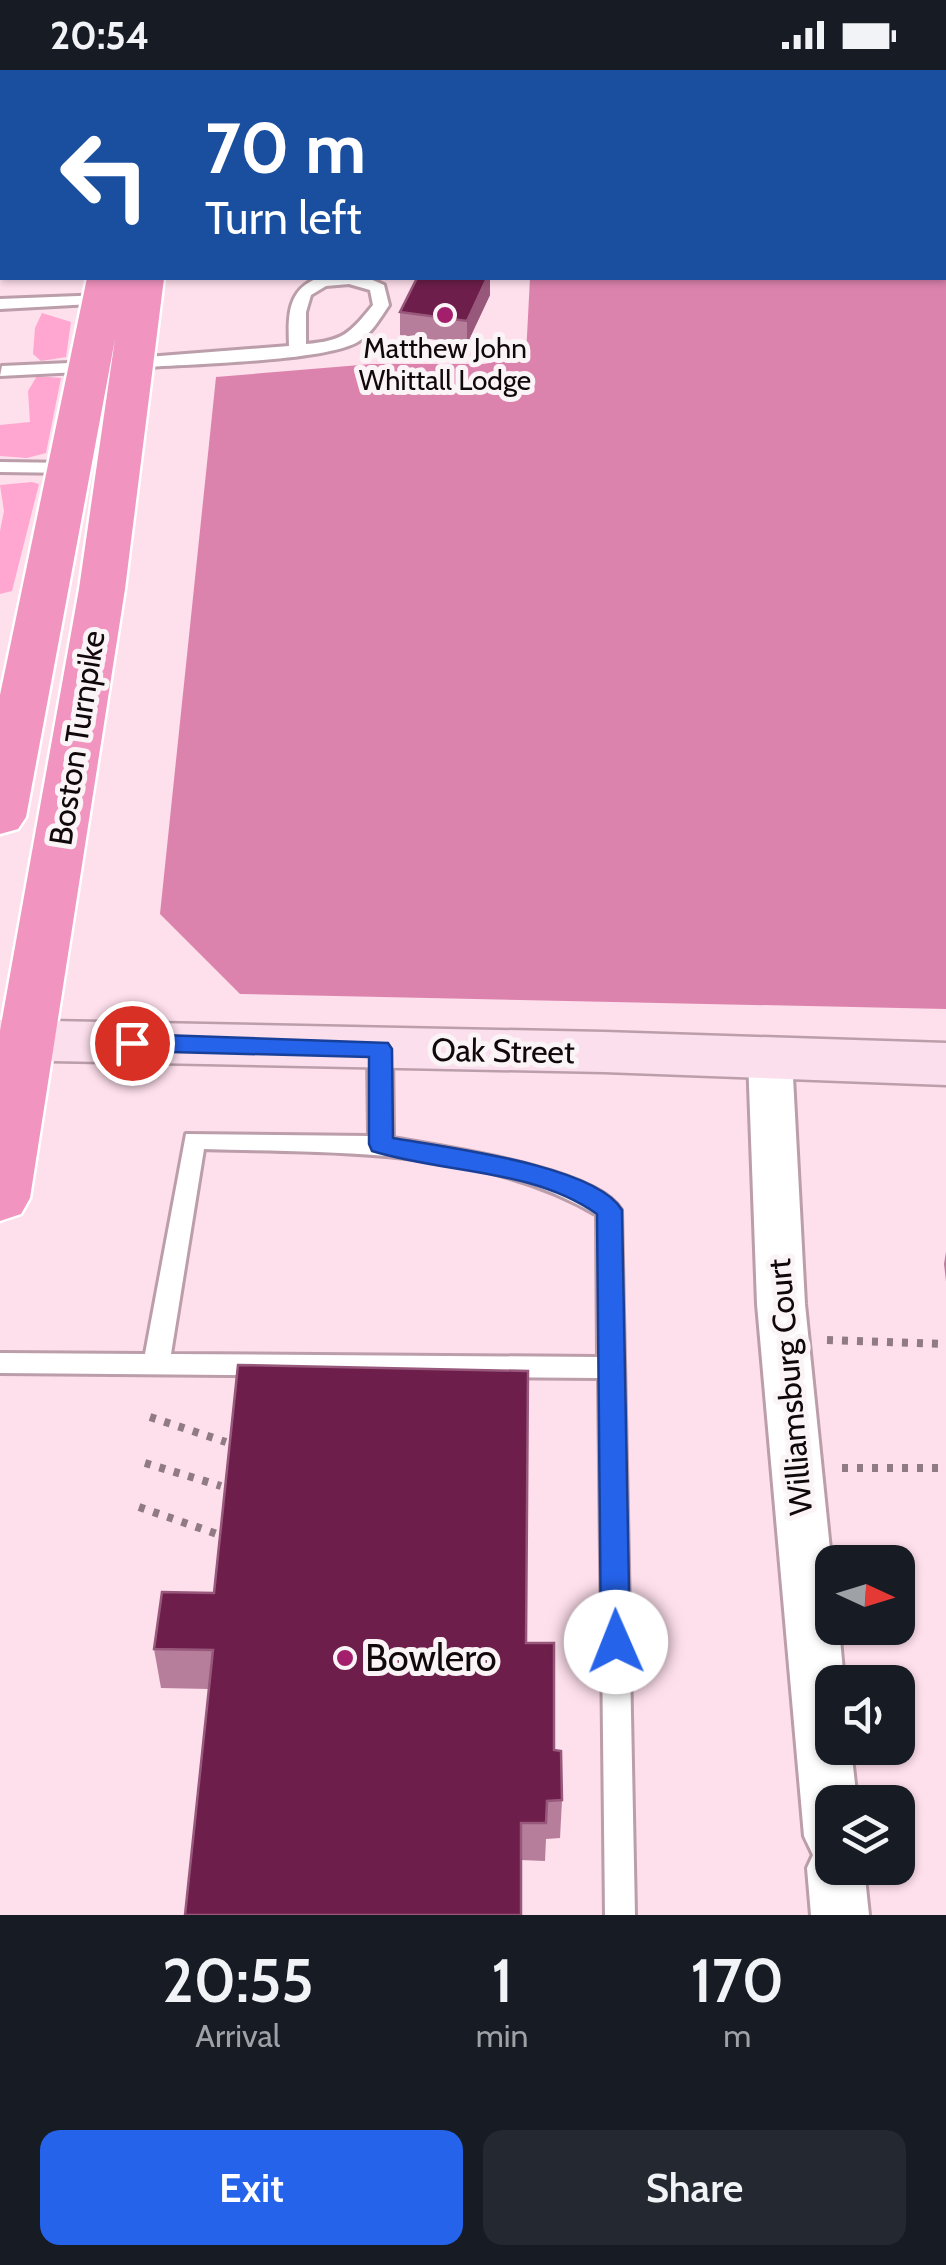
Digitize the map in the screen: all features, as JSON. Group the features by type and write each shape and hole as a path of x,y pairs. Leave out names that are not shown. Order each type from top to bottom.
{"highway":[{"name":"Boston Turnpike","path":"0,1198 14,1040 104,573 119,285"},
{"name":"Boston Turnpike","path":"3,794 15,684 72,468 112,365"}],"street":[{"name":"Oak Street","path":"14,1040 946,1064"},
{"name":"Williamsburg Court","path":"770,1058 784,1338 827,1785"},
{"path":"837,1885 840,1915"}],"lane":[{"path":"1,369 112,365 298,351 335,347 357,336 381,305 378,288 366,281 314,282 304,290 297,309 298,351"},
{"path":"0,304 119,285"},
{"path":"0,467 72,468"},
{"path":"380,1049 381,1144"},
{"path":"156,1364 194,1140 381,1144 540,1175 584,1193 609,1210 620,1915"},
{"path":"0,1363 612,1368"}],"path":[{"path":"784,1338 946,1344"},
{"path":"150,1417 226,1442"},
{"path":"145,1463 221,1486"},
{"path":"797,1468 946,1468"},
{"path":"139,1506 217,1534"}],"shaded area":[{"path":"530,280 946,280 946,1009 240,994 160,914 216,377 372,364 484,364 526,355"},
{"path":"42,313 71,322 66,357 41,361 33,354 35,328"},
{"path":"37,376 61,378 46,453 27,458 0,456 0,425 30,422 28,391"},
{"path":"39,484 12,591 0,594 0,531 4,511 0,485"}],"building":[{"path":"416,280 486,280 467,321 400,312"},
{"name":"Bowlero","path":"238,1365 528,1371 526,1643 554,1643 554,1750 561,1751 562,1800 547,1801 546,1823 521,1823 521,1915 185,1915 213,1650 154,1649 162,1592 214,1593"}],"place":[{"name":"Matthew John Whittall Lodge","path":"445,315"},
{"name":"Bowlero","path":"345,1658"}],"route":[{"path":"132,1043 380,1049 381,1144 540,1175 584,1193 609,1210 616,1642"}]}
